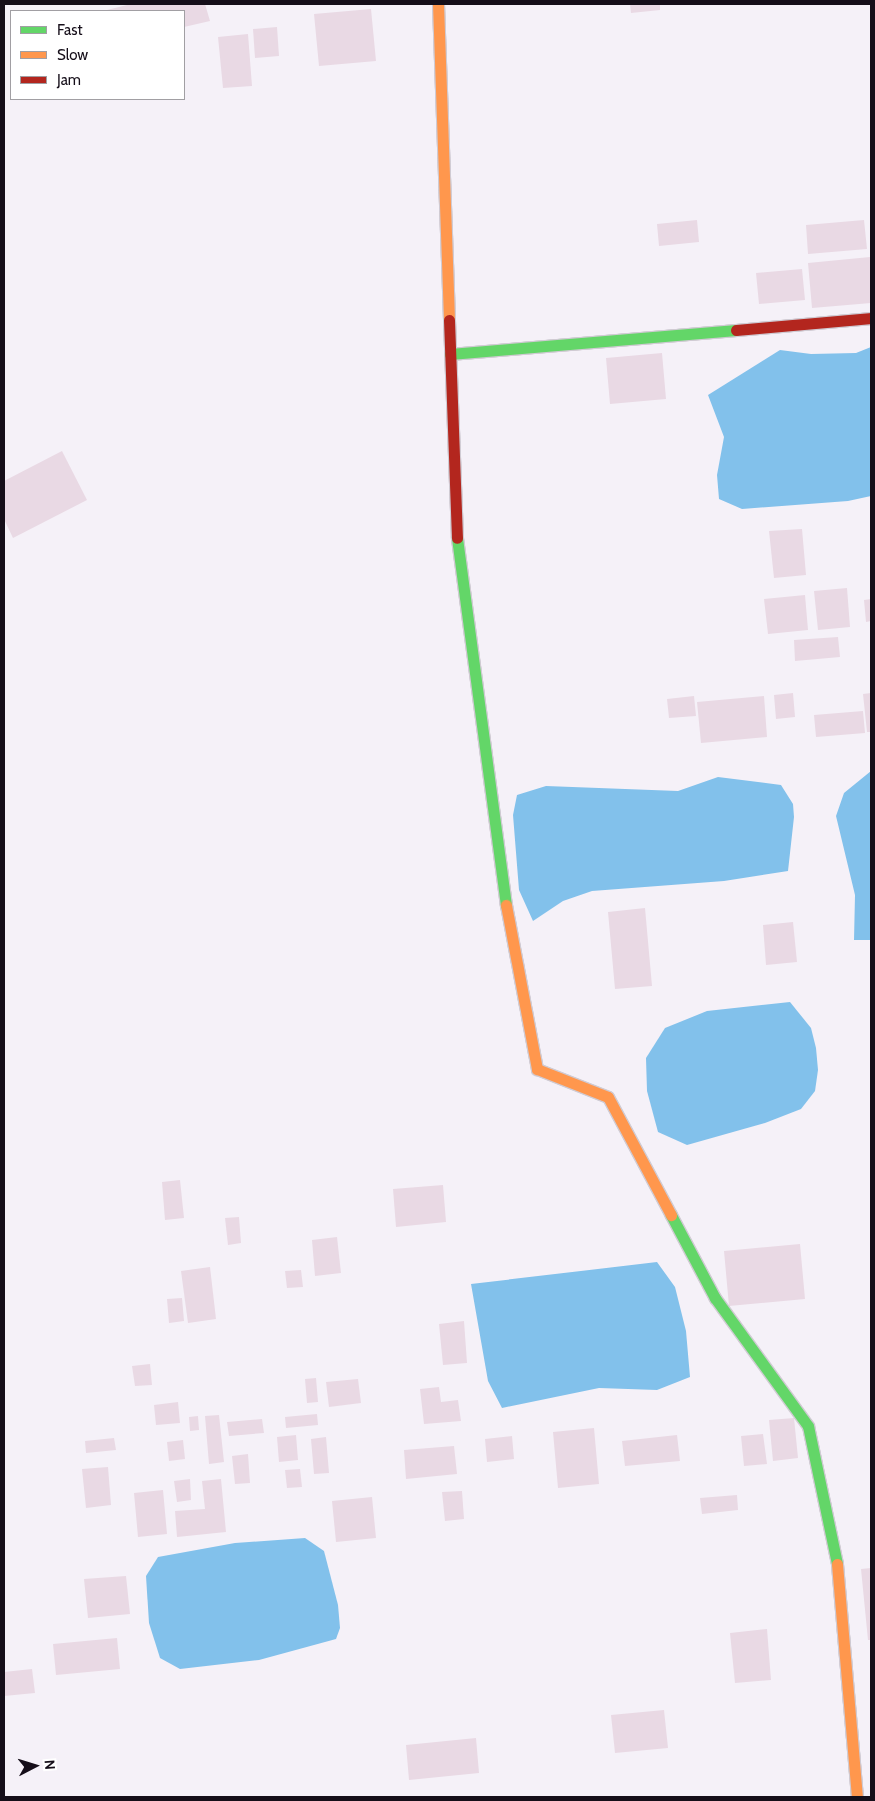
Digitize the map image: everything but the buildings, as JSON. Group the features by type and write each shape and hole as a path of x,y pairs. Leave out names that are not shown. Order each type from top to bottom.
{"street":[{"path":"438,4 458,560 501,878 537,1069 608,1097 715,1298 808,1426 836,1556 857,1797"},
{"path":"450,354 871,318"}],"water":[{"path":"871,347 871,496 848,501 742,509 719,499 717,475 724,437 708,395 780,350 811,354 856,353"},
{"path":"871,771 871,940 854,940 855,895 836,816 844,793"},
{"path":"718,777 781,785 793,804 794,817 788,871 724,881 592,891 563,901 533,921 519,890 513,815 517,795 546,786 678,791"},
{"path":"790,1002 811,1028 816,1048 818,1070 815,1091 801,1109 765,1123 687,1145 658,1132 647,1091 646,1058 665,1028 707,1011"},
{"path":"657,1262 675,1287 686,1331 690,1377 657,1390 599,1388 502,1408 488,1381 471,1284"},
{"path":"305,1538 324,1551 338,1605 340,1628 336,1639 259,1660 180,1669 160,1658 149,1623 146,1576 158,1557 235,1543"}],"traffic: fast":[{"path":"450,354 736,330"},
{"path":"457,538 506,905"},
{"path":"671,1215 715,1298 808,1426 837,1564"}],"traffic: slow":[{"path":"438,4 449,320"},
{"path":"506,905 537,1069 608,1097 671,1215"},
{"path":"837,1564 857,1797"}],"traffic: jam":[{"path":"736,330 871,318"},
{"path":"449,320 457,538"}]}
